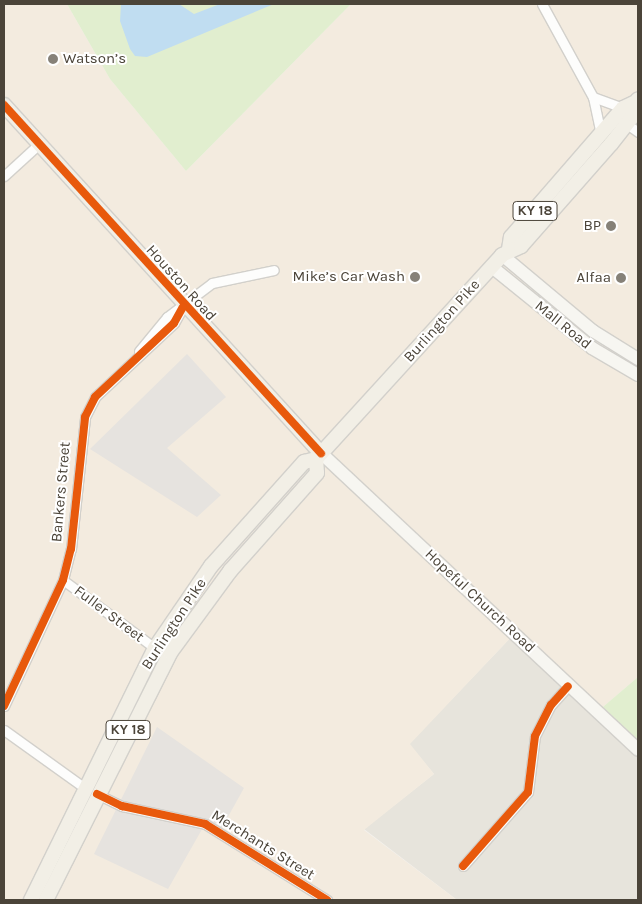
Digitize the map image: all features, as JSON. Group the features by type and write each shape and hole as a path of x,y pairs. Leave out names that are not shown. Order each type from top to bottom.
{"main road":[{"name":"Burlington Pike","path":"506,252 511,237 601,136 623,108 637,100"},
{"name":"Burlington Pike","path":"46,900 91,791 155,648 211,566 265,503 304,462 318,456 492,266 506,252 521,246 633,128 637,100"},
{"name":"Houston Road","path":"4,106 318,456"},
{"name":"Mall Road","path":"506,252 593,331 638,359"},
{"name":"Mall Road","path":"492,266 573,334 638,375"},
{"name":"Burlington Pike","path":"31,900 170,653 230,572 317,473 318,456"},
{"name":"Hopeful Church Road","path":"318,456 638,750"}],"street":[{"path":"542,4 593,96 601,136"},
{"path":"593,96 623,108"},
{"path":"4,176 38,145"},
{"name":"Bankers Street","path":"4,706 63,580 73,534 85,417 95,397 139,351 174,323 183,307 212,283 274,270"},
{"name":"Fuller Street","path":"63,580 155,648"},
{"path":"463,866 528,792 535,736 551,705 568,686"},
{"name":"Merchants Street","path":"4,730 91,791 122,806 205,824 327,900"}],"shaded area":[{"path":"4,4 67,4 110,79 186,171 351,4 638,4 638,359 613,346 607,358 638,375 638,677 597,712 515,633 410,744 434,774 364,830 457,900 4,900"},
{"path":"187,354 226,397 167,448 221,495 197,517 90,449"},
{"path":"515,633 638,750 638,900 457,900 364,829 434,774 409,744"},
{"path":"157,727 244,788 219,833 205,824 168,889 94,854"}],"green space":[{"path":"67,4 351,4 186,171 110,79"},
{"path":"638,677 638,750 597,712"}],"water":[{"path":"121,4 179,4 194,14 220,4 274,4 147,57 135,56 130,49 120,21"}],"cycle path":[{"path":"4,105 321,453"},
{"path":"4,706 63,580 71,549 85,417 95,397 174,323 183,307"},
{"path":"463,866 528,792 535,736 551,705 568,686"},
{"path":"97,794 122,806 205,824 327,900"}],"place":[{"name":"Watson’s","path":"53,59"},
{"name":"BP","path":"611,226"},
{"name":"Mike’s Car Wash","path":"415,277"},
{"name":"Alfaa","path":"621,278"}]}
